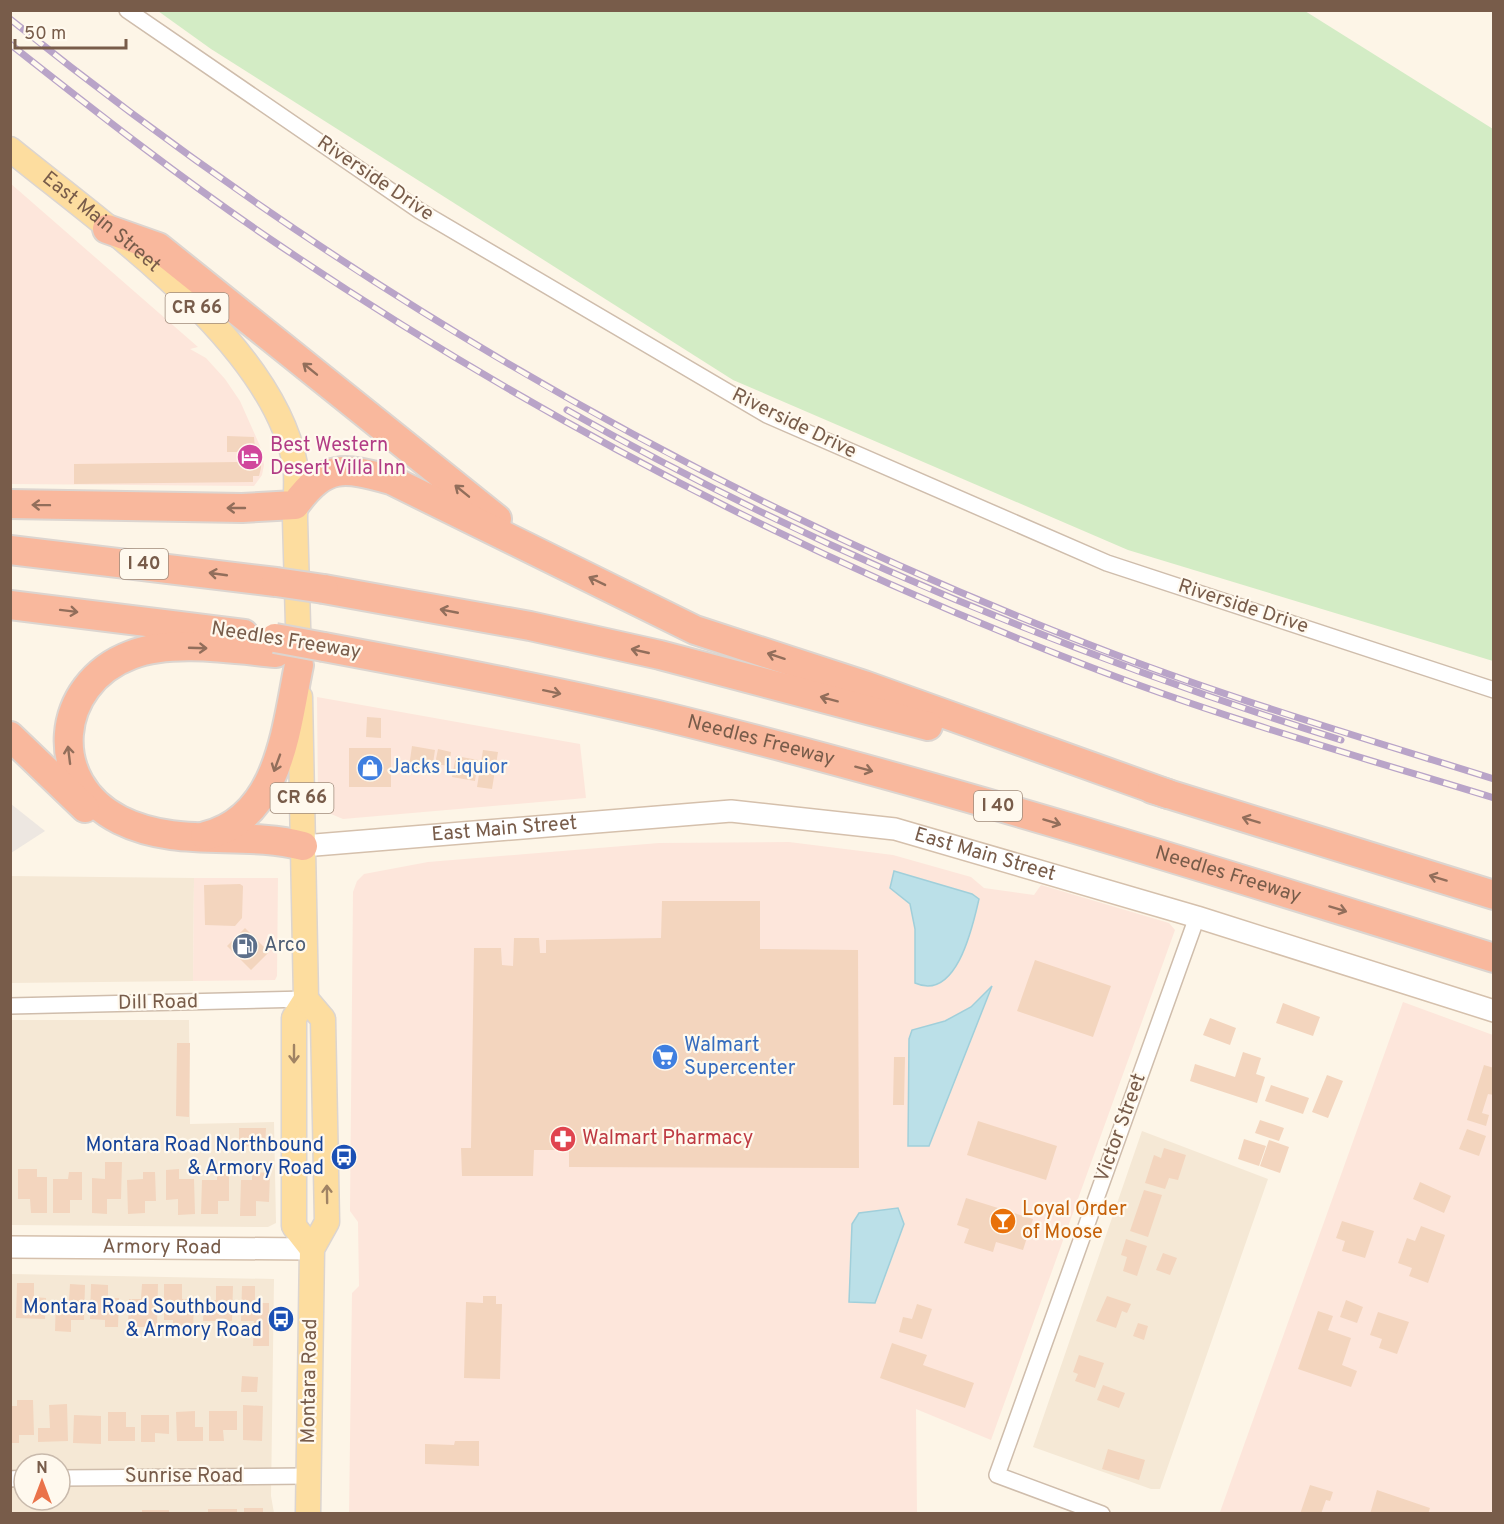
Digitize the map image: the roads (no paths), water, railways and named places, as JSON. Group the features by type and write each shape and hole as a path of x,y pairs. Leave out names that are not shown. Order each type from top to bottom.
{"highway":[{"path":"107,229 158,247 541,554"},
{"path":"10,504 242,508 295,506 311,483 329,473 355,470 391,480 695,630 864,685 1168,794"},
{"name":"I 40","path":"10,550 324,589 530,626 660,655 930,726 1168,794 1494,895"},
{"name":"Needles Freeway","path":"10,605 299,653 495,679 656,715 950,792 1494,958"},
{"path":"195,838 232,826 247,815 263,794 282,748 299,653 186,647 156,649 131,655 99,674 82,692 72,716 67,739 70,764 81,787 96,804 118,819 143,830 195,838 280,840 303,846"},
{"path":"10,736 99,821 125,837 154,846 184,850 283,852 303,846"}],"main road":[{"name":"East Main Street","path":"10,149 171,282 231,343 258,377 280,419 295,465 303,846"},
{"path":"303,846 306,999 294,1018 294,1226 312,1249"},
{"name":"Montara Road","path":"306,999 323,1019 327,1222 312,1249 308,1514"}],"street":[{"name":"Riverside Drive","path":"127,10 420,211 767,415 1107,563 1494,690"},
{"name":"East Main Street","path":"303,846 731,811 896,829 1197,917 1494,1011"},
{"name":"Victor Street","path":"1102,1514 997,1475 1197,917"},
{"name":"Dill Road","path":"10,1006 306,999"},
{"name":"Armory Road","path":"10,1247 312,1249"},
{"name":"Sunrise Road","path":"72,1478 308,1476"}],"water":[{"path":"894,871 972,894 979,899 960,958 952,972 942,982 930,986 915,983 915,929 910,904 890,888"},
{"path":"992,986 929,1146 908,1146 909,1039 912,1030 945,1021 971,1007"},
{"path":"898,1208 904,1224 875,1303 849,1302 852,1224 859,1213"}],"railway":[{"path":"10,19 135,116 263,207 394,294 527,375 664,451 804,521 947,586 1093,646 1242,699 1494,779"},
{"path":"10,44 107,120 239,218 369,304 566,422 769,528 873,577 978,622 1135,684 1237,719 1494,798"},
{"path":"567,410 753,508 945,595 1141,672 1341,740"}],"place":[{"name":"Best Western Desert Villa Inn","path":"250,457"},
{"name":"Jacks Liquior","path":"370,768"},
{"name":"Arco","path":"245,946"},
{"name":"Walmart Supercenter","path":"665,1057"},
{"name":"Walmart Pharmacy","path":"563,1139"},
{"name":"Montara Road Northbound & Armory Road","path":"344,1157"},
{"name":"Loyal Order of Moose","path":"1003,1221"},
{"name":"Montara Road Southbound & Armory Road","path":"281,1319"}]}
